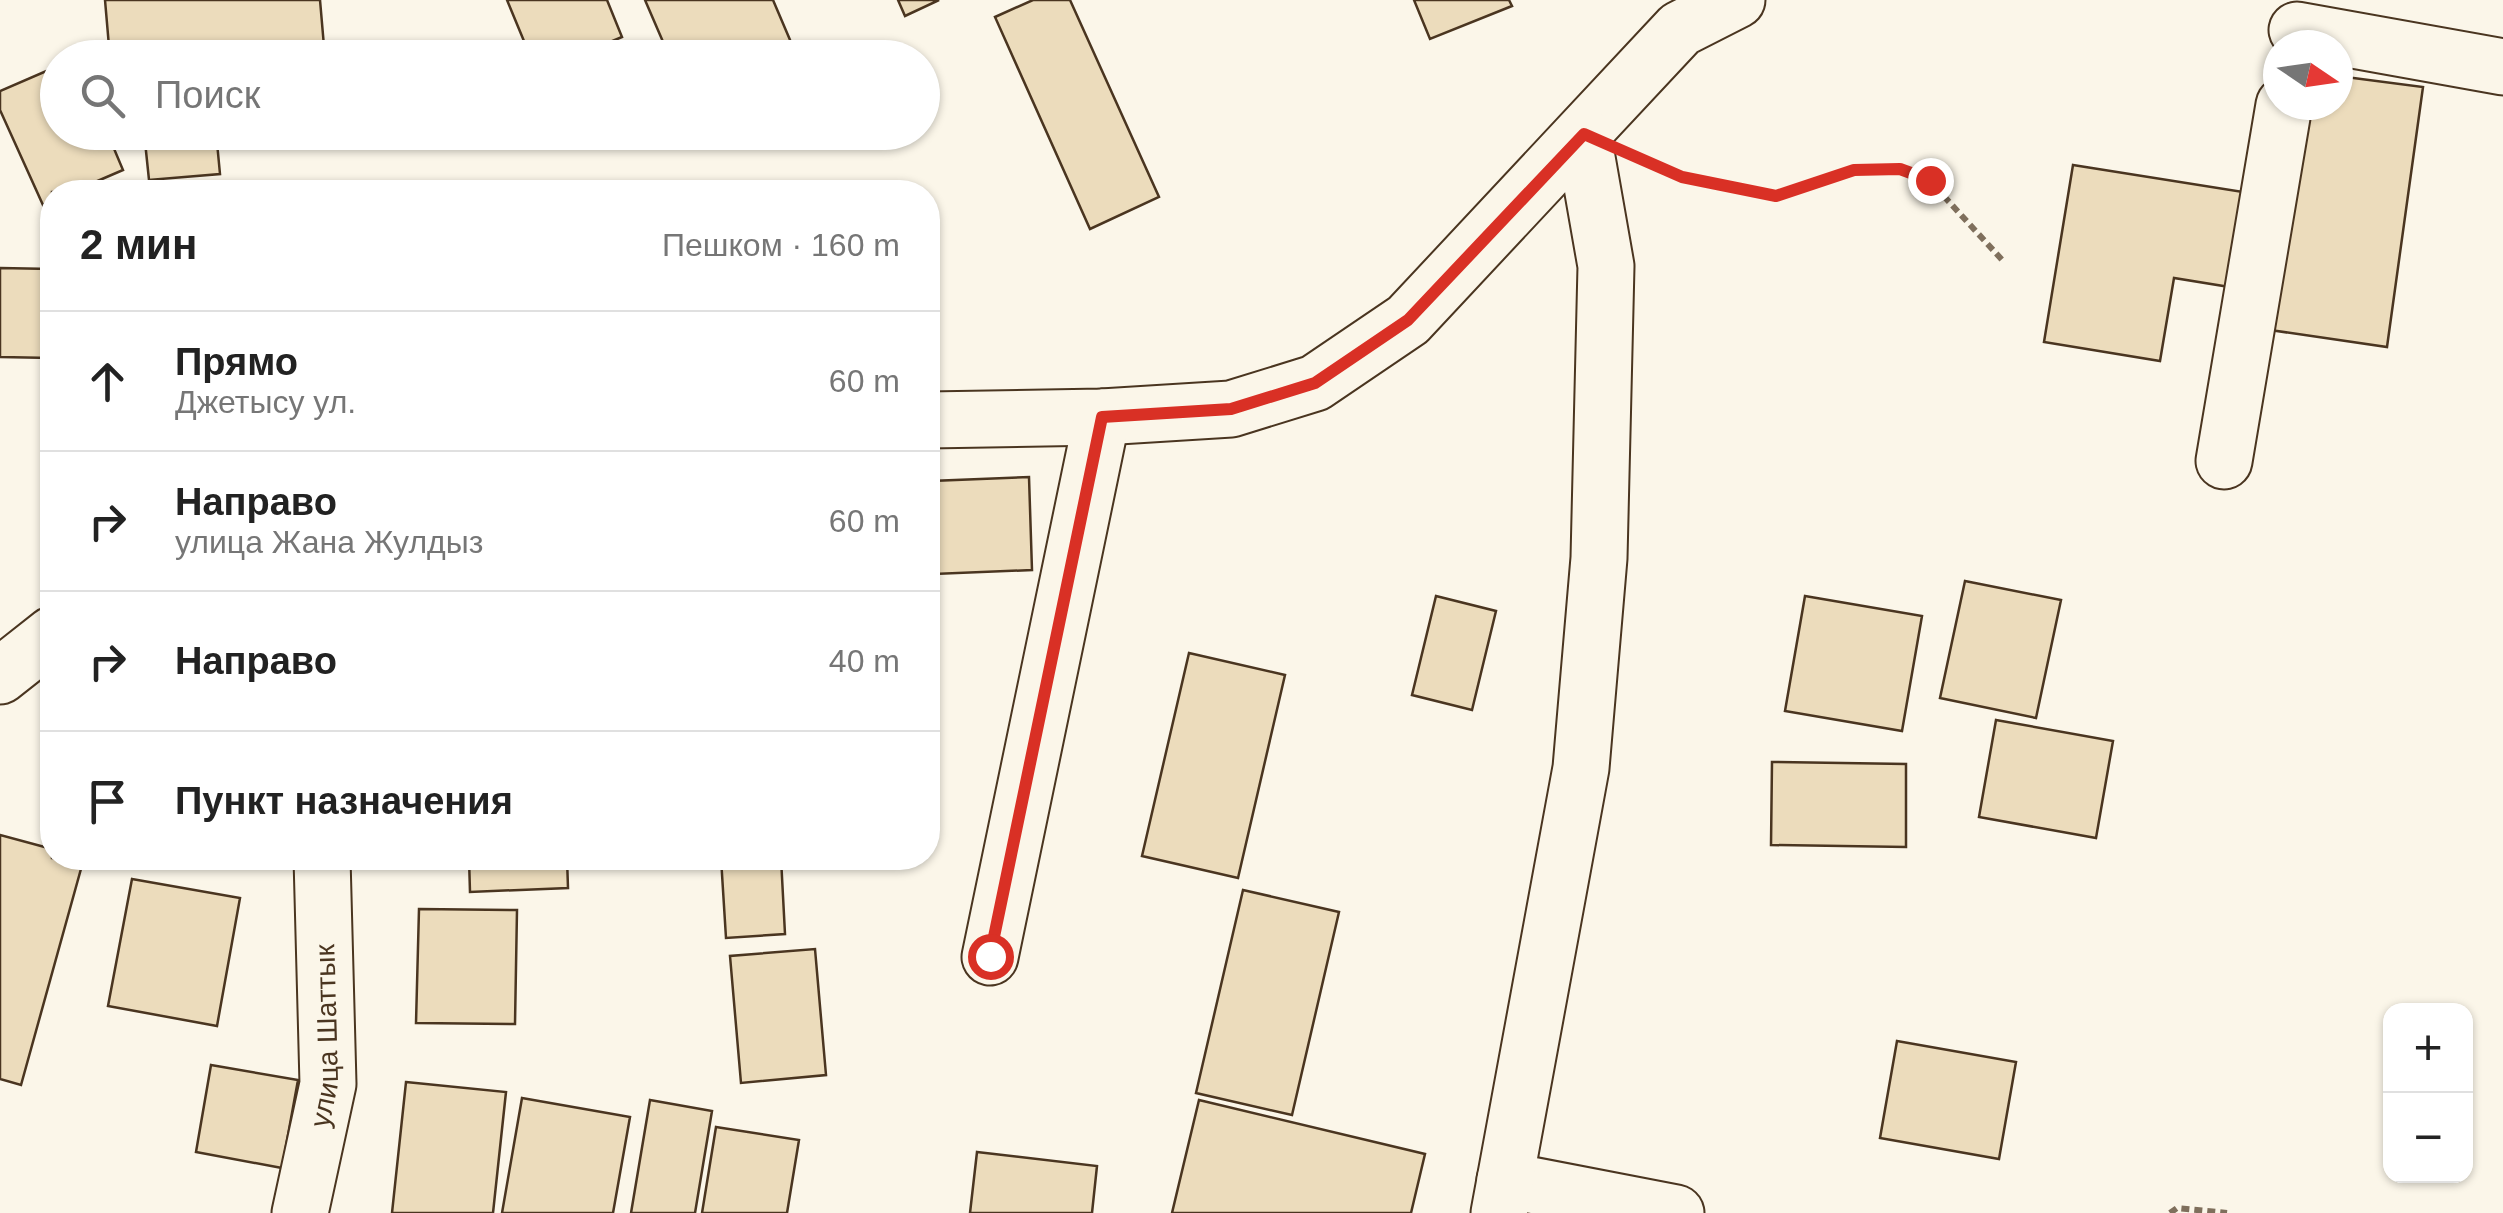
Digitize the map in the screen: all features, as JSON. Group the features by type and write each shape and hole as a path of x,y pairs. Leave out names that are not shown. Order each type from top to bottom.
{"street":[{"path":"940,420 1102,417 1231,409 1315,383 1408,320 1680,29 1736,0"},
{"path":"2297,25 2503,67"},
{"path":"2224,461 2281,120"},
{"path":"1584,134 1606,266 1599,558 1581,768 1502,1197 1676,1213"},
{"path":"990,956 1102,417"},
{"path":"0,676 40,644"},
{"name":"улица Шаттык","path":"300,1213 328,1084 322,870"}],"path":[{"path":"1584,134 1682,177 1776,196 1854,170 1900,169 1930,180 2004,262"},
{"path":"2170,1213 2177,1208 2227,1213"}],"building":[{"path":"105,0 320,0 323,40 108,40"},
{"path":"507,0 607,0 622,37 615,40 524,40"},
{"path":"645,0 773,0 790,40 662,40"},
{"path":"898,0 939,0 905,16"},
{"path":"1033,0 1070,0 1159,197 1090,229 995,17"},
{"path":"1414,0 1509,0 1512,6 1430,39"},
{"path":"40,74 40,150 115,150 123,170 100,180 40,180 40,198 0,110 0,91"},
{"path":"2353,78 2423,87 2387,347 2263,329 2293,120 2353,120"},
{"path":"146,150 218,150 220,174 149,180"},
{"path":"2073,165 2262,195 2248,290 2174,278 2160,361 2044,342"},
{"path":"0,268 40,269 40,358 0,357"},
{"path":"1029,477 1032,570 940,574 940,481"},
{"path":"1965,581 2061,600 2036,718 1940,698"},
{"path":"1436,596 1496,611 1472,710 1412,695"},
{"path":"1805,596 1922,616 1902,731 1785,711"},
{"path":"1189,653 1285,675 1238,878 1142,856"},
{"path":"1996,720 2113,741 2096,838 1979,817"},
{"path":"1772,762 1906,764 1906,847 1771,845"},
{"path":"0,835 40,846 40,870 81,870 21,1085 0,1079"},
{"path":"469,870 567,870 568,888 470,892"},
{"path":"722,870 782,870 785,934 726,938"},
{"path":"132,879 240,898 217,1026 108,1006"},
{"path":"1243,890 1339,912 1292,1115 1196,1093"},
{"path":"419,909 517,910 515,1024 416,1023"},
{"path":"815,949 826,1075 741,1083 730,956"},
{"path":"1897,1041 2016,1062 1999,1159 1880,1138"},
{"path":"211,1065 298,1080 282,1168 196,1152"},
{"path":"406,1082 506,1092 493,1213 392,1213"},
{"path":"522,1098 630,1117 613,1213 502,1213"},
{"path":"650,1100 712,1111 695,1213 631,1213"},
{"path":"1199,1100 1425,1154 1411,1213 1172,1213"},
{"path":"716,1127 799,1140 787,1213 702,1213"},
{"path":"977,1152 1097,1166 1092,1213 970,1213"}],"route":[{"path":"990,956 1102,417 1231,409 1315,383 1408,320 1584,134 1682,177 1776,196 1854,170 1900,169 1930,180"}]}
